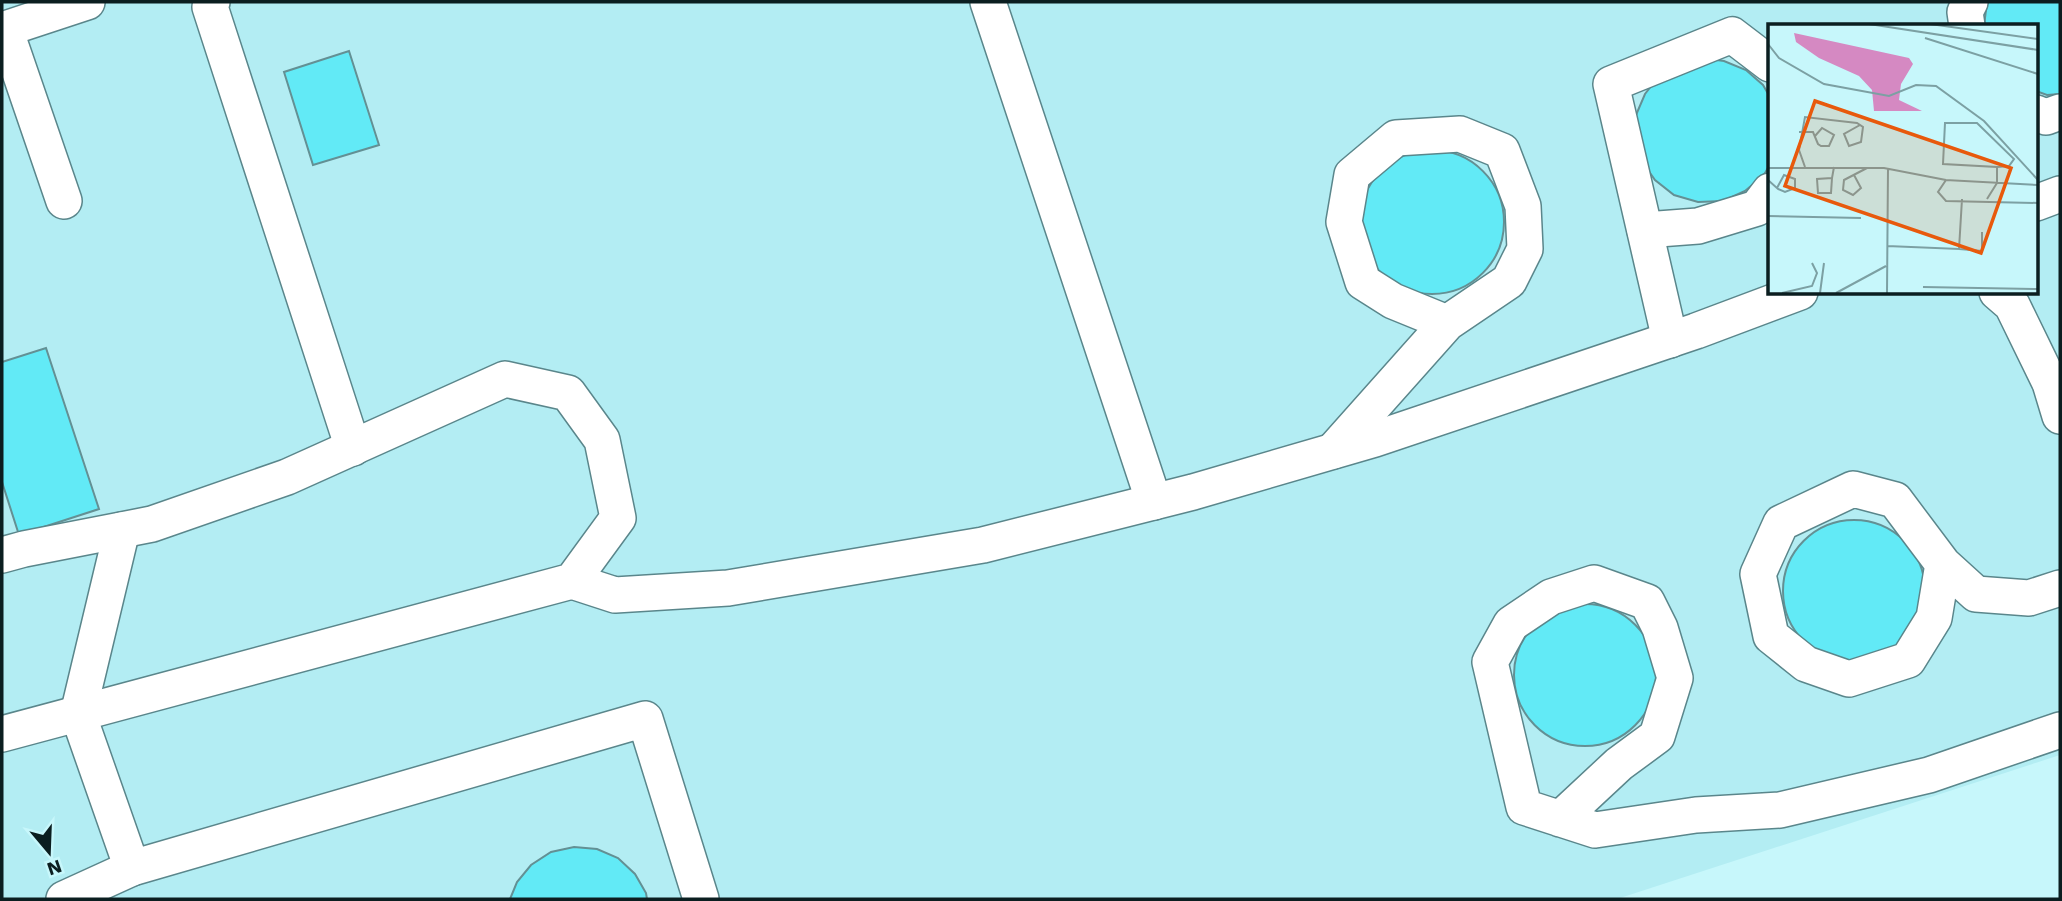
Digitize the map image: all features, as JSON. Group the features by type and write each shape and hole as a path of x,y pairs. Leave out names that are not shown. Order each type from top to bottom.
{"lane":[{"path":"64,201 5,29 87,2"},
{"path":"212,2 210,7 353,447"},
{"path":"988,2 1154,502"},
{"path":"1967,24 1965,12 1970,2"},
{"path":"1670,340 1611,84 1732,35 1768,62"},
{"path":"2038,114 2046,117 2060,112"},
{"path":"1333,452 1447,323 1509,281 1525,249 1523,206 1502,151 1460,134 1396,138 1352,176 1344,222 1363,282 1393,301 1447,323"},
{"path":"1645,230 1698,226 1756,208 1768,193"},
{"path":"2038,202 2060,194"},
{"path":"2,734 572,582 615,595 728,588 983,545 1154,502 1388,435 1670,340 1795,294"},
{"path":"1999,294 2012,305 2050,383 2060,416"},
{"path":"2,555 152,524 287,477 505,379 568,393 602,440 618,518 572,582"},
{"path":"1943,564 1934,618 1908,660 1849,679 1806,664 1770,636 1758,575 1781,523 1853,489 1895,500 1943,564 1976,594 2029,598 2060,588"},
{"path":"122,530 78,714 132,868"},
{"path":"1560,819 1619,764 1657,736 1675,678 1660,628 1647,603 1594,583 1551,597 1511,624 1490,662 1524,807 1560,819 1595,830 1696,815 1780,810 1929,775 2060,730"},
{"path":"64,899 132,868 645,719 701,899"}],"shaded area":[{"path":"2,2 2060,2 2060,755 1617,899 2,899"}],"building":[{"path":"1987,2 2060,2 2060,94 2047,95 2038,92 2038,24 1984,24"},
{"path":"349,51 379,145 313,165 284,72"},
{"path":"1702,58 1724,61 1746,70 1763,85 1768,94 1768,168 1764,175 1745,191 1723,201 1698,202 1674,195 1655,180 1641,160 1635,138 1636,115 1645,94 1659,76"},
{"path":"1432,150 1459,156 1483,171 1498,195 1504,222 1498,249 1483,273 1459,288 1432,294 1405,288 1381,273 1366,249 1360,222 1366,195 1381,171 1405,156"},
{"path":"46,348 99,509 19,535 2,482 2,362"},
{"path":"1854,520 1881,525 1904,541 1920,564 1925,591 1920,618 1904,641 1881,657 1854,662 1827,657 1804,641 1788,618 1783,591 1788,564 1804,541 1827,525"},
{"path":"1585,604 1612,609 1635,625 1651,648 1656,675 1651,702 1635,725 1612,741 1585,746 1558,741 1535,725 1519,702 1514,675 1519,648 1535,625 1558,609"},
{"path":"574,847 597,849 618,858 635,874 647,899 510,899 517,882 531,865 551,852"}]}
